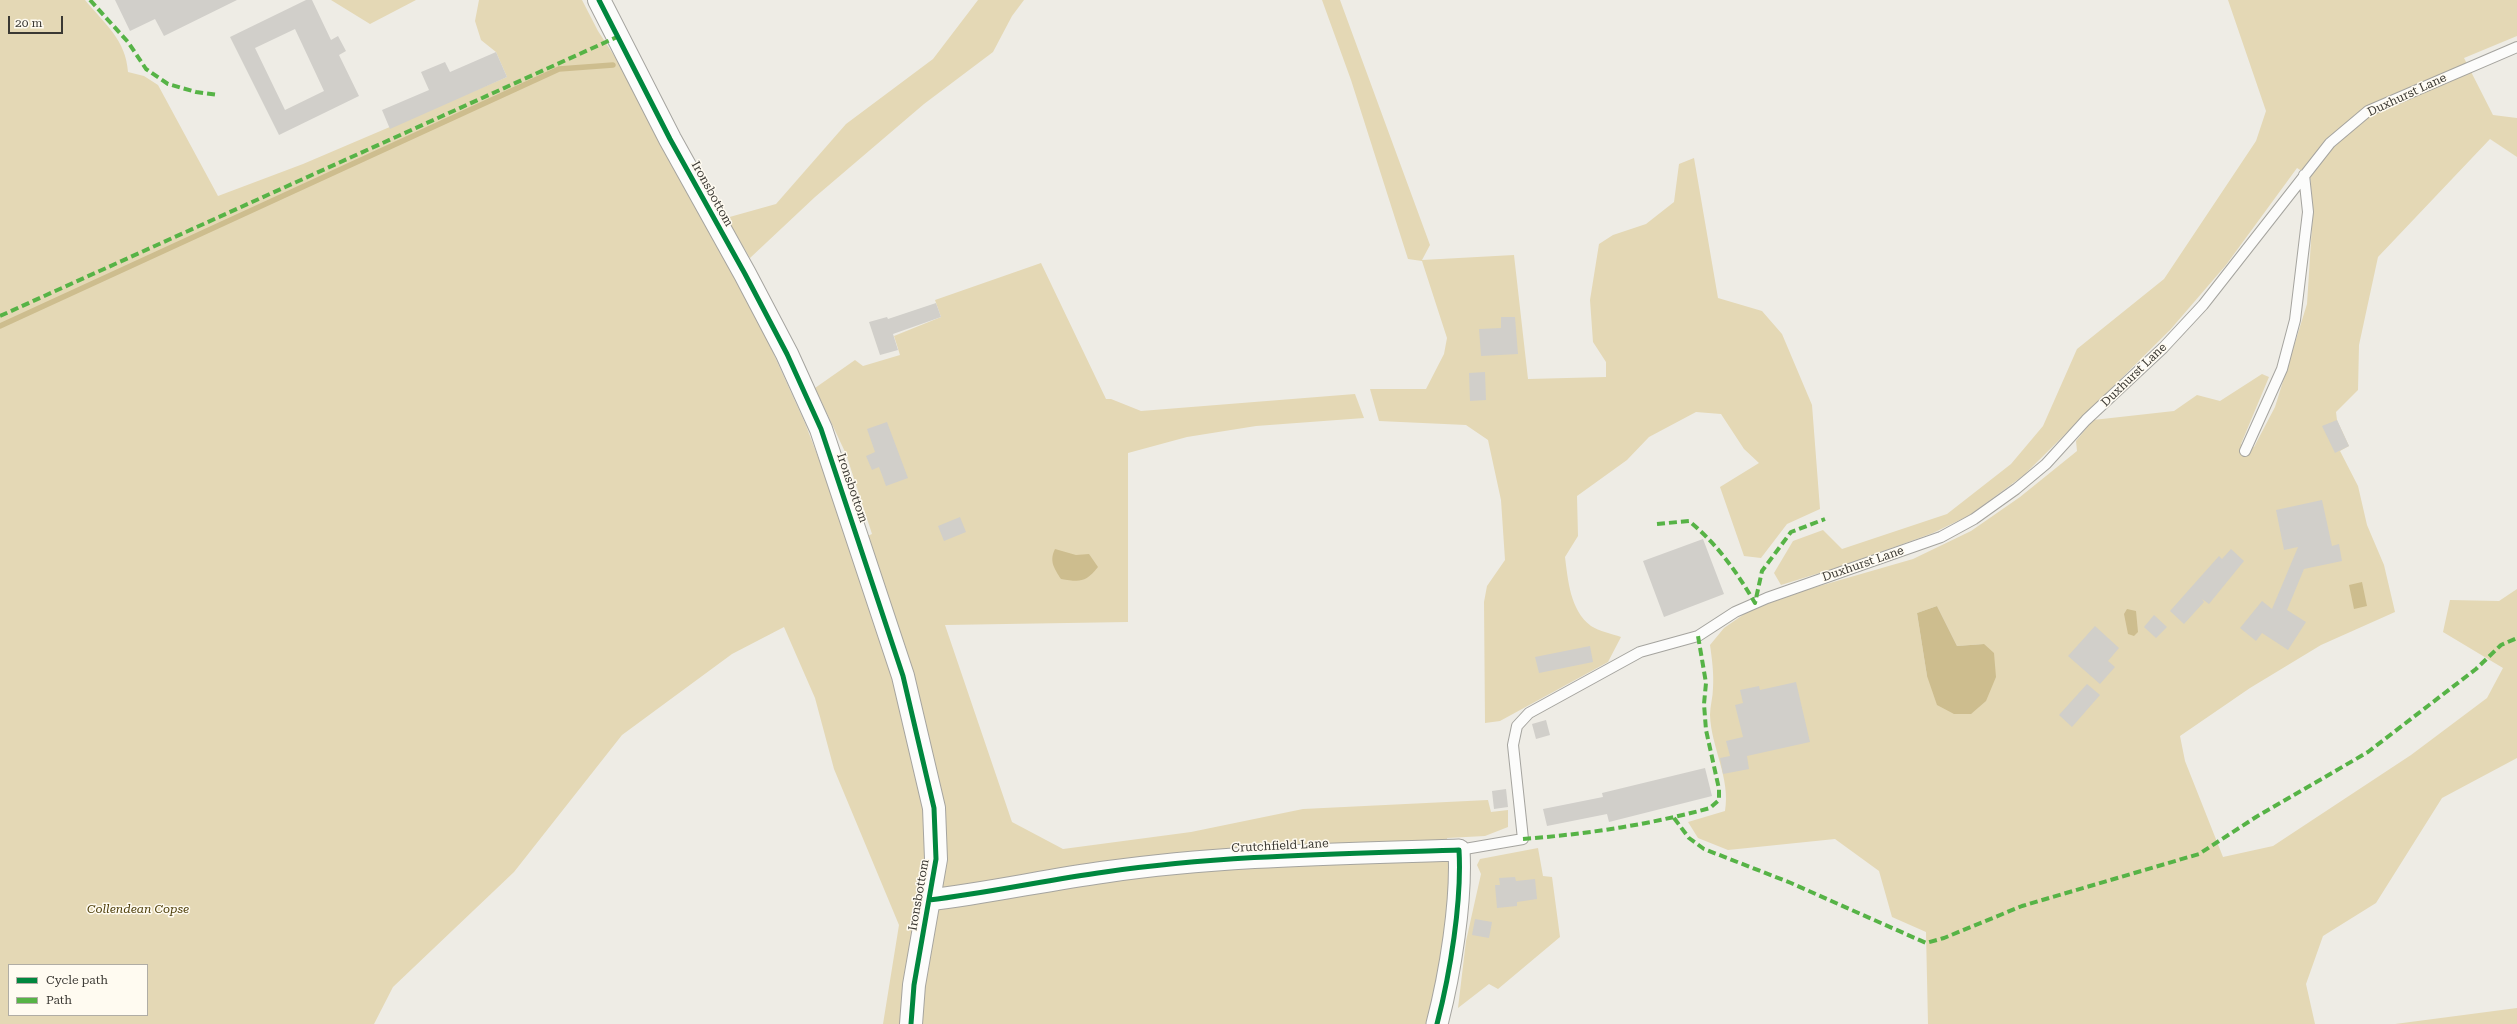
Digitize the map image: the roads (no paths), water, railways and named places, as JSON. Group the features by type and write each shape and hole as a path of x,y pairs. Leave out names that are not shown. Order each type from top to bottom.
{"street":[{"name":"Ironsbottom","path":"599,0 670,139 749,281 821,429 903,676 934,808 936,859 914,985 911,1024"},
{"name":"Crutchfield Lane","path":"929,900 978,895 1105,872 1250,856 1459,850"},
{"path":"1437,1024 1451,956 1460,870 1459,850"}],"lane":[{"name":"Duxhurst Lane","path":"1459,850 1523,839 1513,745 1517,726 1529,713 1640,652 1698,636 1734,612 1767,598 1941,537 1974,519 2016,489 2064,447 2086,420 2162,348 2203,305 2330,142 2368,111 2517,46"},
{"path":"2245,451 2282,369 2295,320 2308,212 2304,175"}],"waterway":[{"path":"0,326 559,69 613,65"}],"park label":[{"name":"Collendean Copse","path":"138,909"}]}
